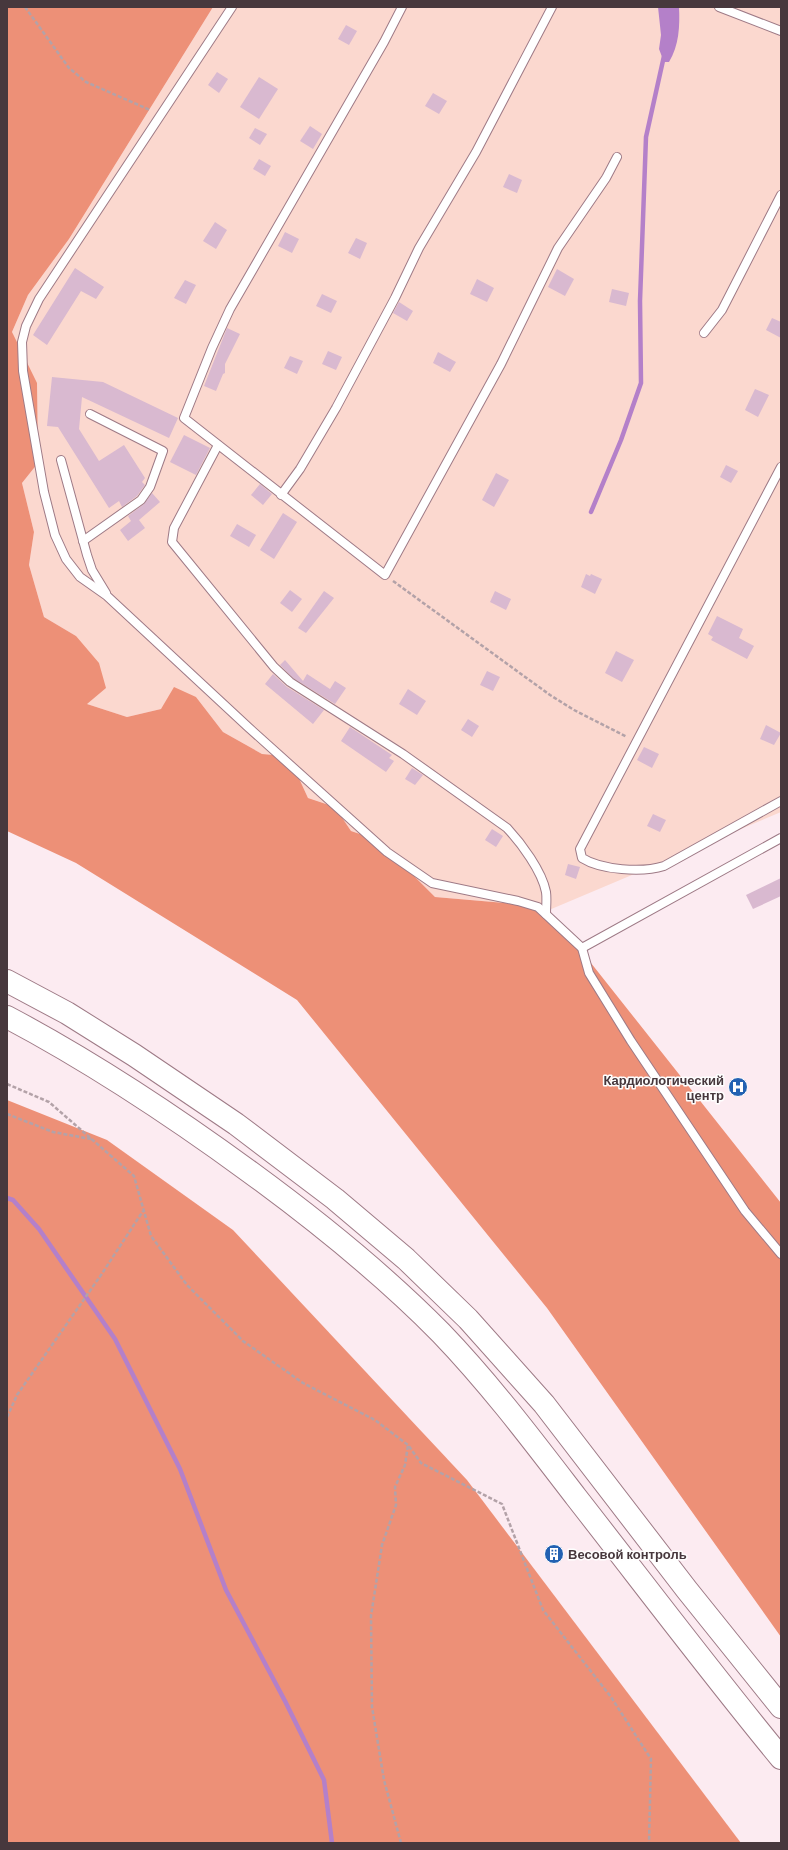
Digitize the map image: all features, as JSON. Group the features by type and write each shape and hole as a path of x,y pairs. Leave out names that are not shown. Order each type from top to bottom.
{"highway":[{"path":"7,981 67,1013 134,1055 236,1124 335,1199 406,1259 468,1319 544,1404 781,1707"},
{"path":"7,1017 51,1040 120,1081 213,1144 282,1195 335,1238 395,1289 440,1332 478,1374 534,1443 720,1684 781,1758"}],"lane":[{"path":"232,7 160,114 40,299 26,326 22,342 23,371 44,492 55,535 66,559 80,577 107,596 248,727 387,852 432,882 518,901 538,907 582,948 589,973 631,1041 745,1211 781,1254"},
{"path":"402,7 384,42 230,309 212,348 184,418 385,575 501,364 558,248 598,190 617,157"},
{"path":"281,495 300,469 336,408 395,298 419,248 476,152 552,7"},
{"path":"719,7 781,31"},
{"path":"704,333 722,310 781,195"},
{"path":"82,541 141,500 150,487 163,451 90,414"},
{"path":"218,445 174,528 172,542 274,667 290,682 403,754 507,828 517,838 539,873 546,892 546,914"},
{"path":"61,460 82,541 92,570 107,596"},
{"path":"781,466 580,849 582,858 591,864 634,870 654,869 664,866 781,801"},
{"path":"582,948 781,838"}],"path":[{"path":"25,7 69,68 86,82 160,114"},
{"path":"385,575 568,706 636,742"},
{"path":"7,1084 49,1102 134,1176 150,1236 187,1285 243,1341 303,1383 376,1420 408,1445 422,1463 502,1504 543,1610 611,1697 651,1759 650,1843"},
{"path":"7,1114 53,1132 92,1139"},
{"path":"7,1417 17,1395 144,1211"},
{"path":"401,1843 384,1780 372,1707 371,1616 382,1545 396,1505 395,1487 405,1465 408,1445"}],"shaded area":[{"path":"7,7 213,7 69,239 28,295 12,332 37,383 38,463 22,483 34,532 29,565 44,617 76,636 99,663 106,688 87,704 127,717 161,709 174,687 196,697 223,732 262,754 286,756 297,774 308,798 335,807 351,831 378,840 435,897 505,903 549,910 781,1203 781,1637 547,1308 297,1000 76,863 7,831"},
{"path":"213,7 781,7 781,812 549,910 505,903 435,897 378,840 351,831 335,807 308,798 297,774 286,756 262,754 223,732 196,697 161,709 127,717 87,704 76,636 44,617 29,565 34,532 22,483 38,463 12,332 28,295 69,239"},
{"path":"658,7 679,7 677,43 669,62 664,62 659,49 661,35"},
{"path":"7,1100 107,1140 233,1230 467,1480 741,1843 7,1843"}],"building":[{"path":"346,25 357,31 349,45 338,39"},
{"path":"217,72 228,79 219,93 208,85"},
{"path":"259,77 278,89 259,119 240,107"},
{"path":"433,93 447,101 439,114 425,106"},
{"path":"310,126 322,134 313,149 300,141"},
{"path":"255,128 267,134 260,145 249,138"},
{"path":"259,159 271,166 265,176 253,169"},
{"path":"509,174 522,180 517,193 503,187"},
{"path":"215,222 227,230 216,249 203,241"},
{"path":"285,232 299,239 292,253 278,246"},
{"path":"356,238 367,243 360,259 348,253"},
{"path":"75,268 104,287 96,299 81,291 47,345 33,335"},
{"path":"557,269 574,279 565,296 548,287"},
{"path":"477,279 494,288 487,302 470,294"},
{"path":"185,280 196,285 186,304 174,298"},
{"path":"612,289 629,293 626,306 609,302"},
{"path":"322,294 337,301 331,313 316,306"},
{"path":"399,302 413,311 407,321 393,313"},
{"path":"772,318 781,322 781,338 766,330"},
{"path":"227,328 240,334 225,364 225,373 223,374 216,391 204,386"},
{"path":"328,351 342,357 336,370 322,364"},
{"path":"438,352 456,362 450,372 433,363"},
{"path":"290,356 303,361 297,374 284,368"},
{"path":"52,377 103,382 178,418 169,438 82,397 79,429 99,461 124,445 145,478 142,482 145,485 137,496 122,507 119,501 109,508 58,427 47,426"},
{"path":"755,389 769,395 758,417 745,410"},
{"path":"184,435 210,448 196,475 170,462"},
{"path":"726,465 738,471 731,483 720,477"},
{"path":"496,473 509,480 494,507 482,500"},
{"path":"260,484 272,494 263,505 251,495"},
{"path":"152,493 160,502 139,520 145,528 128,541 120,530 131,521 128,516 144,504"},
{"path":"283,513 297,522 274,559 260,550"},
{"path":"237,524 256,535 249,547 230,536"},
{"path":"586,574 590,576 591,574 602,579 595,594 581,587"},
{"path":"290,590 302,599 292,612 280,603"},
{"path":"324,591 334,598 306,633 298,628"},
{"path":"495,591 511,599 506,610 490,602"},
{"path":"717,616 743,629 739,638 754,646 747,659 711,640 713,637 708,634"},
{"path":"616,651 634,660 622,682 605,673"},
{"path":"285,660 303,681 307,674 330,689 335,681 346,688 335,704 293,678 280,665"},
{"path":"487,671 500,677 493,691 480,685"},
{"path":"273,674 287,687 324,710 313,724 265,684"},
{"path":"408,689 426,701 417,715 399,704"},
{"path":"468,719 479,726 472,737 461,730"},
{"path":"766,725 781,733 774,745 760,739"},
{"path":"350,727 392,755 389,758 394,761 386,772 341,741"},
{"path":"644,747 659,754 652,768 637,760"},
{"path":"412,768 423,775 415,785 405,779"},
{"path":"653,814 666,820 660,832 647,826"},
{"path":"492,829 503,836 496,847 485,840"},
{"path":"568,864 580,867 576,879 565,875"},
{"path":"781,878 781,896 753,909 746,895"}],"waterway":[{"path":"591,512 621,440 641,383 640,301 646,137 664,56"},
{"path":"7,1198 13,1200 39,1229 115,1339 180,1469 226,1590 285,1701 324,1780 332,1843"}],"place":[{"name":"Кардиологический центр","path":"738,1087"},
{"name":"Весовой контроль","path":"554,1554"}]}
